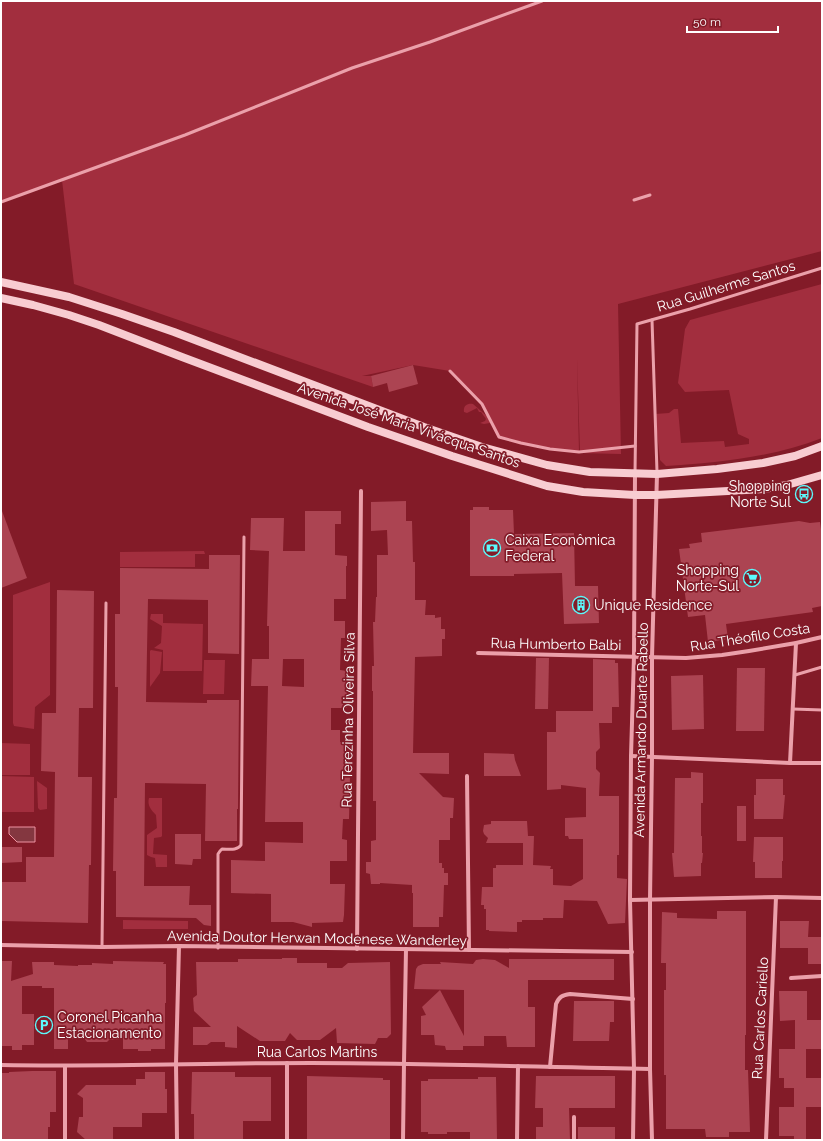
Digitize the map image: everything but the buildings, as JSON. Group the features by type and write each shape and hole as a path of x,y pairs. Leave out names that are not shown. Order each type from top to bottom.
{"main road":[{"name":"Avenida José Maria Vivácqua Santos","path":"1,282 69,296 174,332 424,427 482,447 546,465 590,472 657,474 717,469 763,463 795,456 822,446"},
{"name":"Avenida José Maria Vivácqua Santos","path":"1,298 48,309 99,325 331,413 452,456 547,486 583,492 635,496 764,489 787,485 822,475"}],"street":[{"name":"Avenida Armando Duarte Rabello","path":"633,1140 634,1069 630,900 634,656 634,474"},
{"name":"Avenida Armando Duarte Rabello","path":"652,1140 650,1069 650,900 652,657 657,474"},
{"name":"Rua Terezinha Oliveira Silva","path":"357,949 361,491"},
{"name":"Rua Théofilo Costa","path":"634,656 686,658 722,655 796,644 822,637"},
{"path":"790,763 796,644"},
{"name":"Rua Humberto Balbi","path":"478,653 634,656"},
{"path":"632,756 822,763"},
{"path":"467,776 469,950"},
{"path":"630,900 776,897 822,898"},
{"name":"Rua Carlos Cariello","path":"766,1140 776,897"},
{"name":"Avenida Doutor Herwan Modenese Wanderley","path":"1,945 632,952"},
{"path":"177,1140 176,1064 179,946"},
{"path":"403,1140 406,949"},
{"path":"791,978 822,976"},
{"path":"550,1067 556,1004 559,998 563,995 570,994 633,999"},
{"name":"Rua Carlos Martins","path":"1,1065 65,1066 404,1063 650,1069"},
{"path":"286,1064 287,1140"},
{"path":"65,1066 65,1140"},
{"path":"517,1140 518,1066"},
{"path":"574,1118 574,1140"}],"lane":[{"path":"1,202 185,135 352,68 430,42 542,1"},
{"path":"634,200 650,195"},
{"name":"Rua Guilherme Santos","path":"637,324 822,268"},
{"name":"Avenida Armando Duarte Rabello","path":"652,320 657,474"},
{"name":"Avenida Armando Duarte Rabello","path":"634,474 637,324"},
{"path":"450,371 482,404 500,437 550,449 579,452 635,446"},
{"path":"218,948 218,854 222,848 235,849 239,848 241,845 244,537"},
{"path":"102,947 106,603"},
{"path":"795,675 822,667"},
{"path":"793,709 822,710"}],"shaded area":[{"path":"1,1 822,1 822,251 618,304 621,454 580,453 577,358 579,452 550,449 499,437 490,421 490,423 480,423 486,419 477,408 467,413 464,412 466,405 473,404 488,417 482,404 450,371 413,365 362,376 371,376 373,387 74,284 62,180 1,202"},
{"path":"822,284 822,438 785,450 745,458 666,466 660,460 655,414 669,413 674,409 678,409 681,443 724,441 725,447 749,444 749,439 738,434 729,390 685,392 678,383 685,329 690,320"},
{"path":"204,551 205,554 195,554 195,567 120,567 120,552"},
{"path":"50,582 50,695 35,707 34,729 14,726 13,595"},
{"path":"151,614 163,614 163,623 203,624 202,671 163,671 163,650 154,648 161,643 162,626 150,619"},
{"path":"150,651 162,652 160,673 150,687"},
{"path":"204,660 225,660 224,694 203,694"},
{"path":"1,743 30,744 30,775 1,775"},
{"path":"1,776 34,777 34,812 1,812"},
{"path":"37,781 47,788 47,809 40,810 38,808"},
{"path":"149,798 162,798 162,836 154,838 153,854 167,855 167,867 156,867 155,858 147,855 147,835 157,828 156,815 150,807"},
{"path":"9,827 35,827 35,842 17,842 9,834"},
{"path":"123,920 188,921 188,929 123,929"}],"place":[{"name":"Shopping Norte Sul","path":"804,494"},
{"name":"Caixa Econômica Federal","path":"492,548"},
{"name":"Shopping Norte-Sul","path":"752,578"},
{"name":"Unique Residence","path":"581,605"},
{"name":"Coronel Picanha Estacionamento","path":"44,1025"}]}
